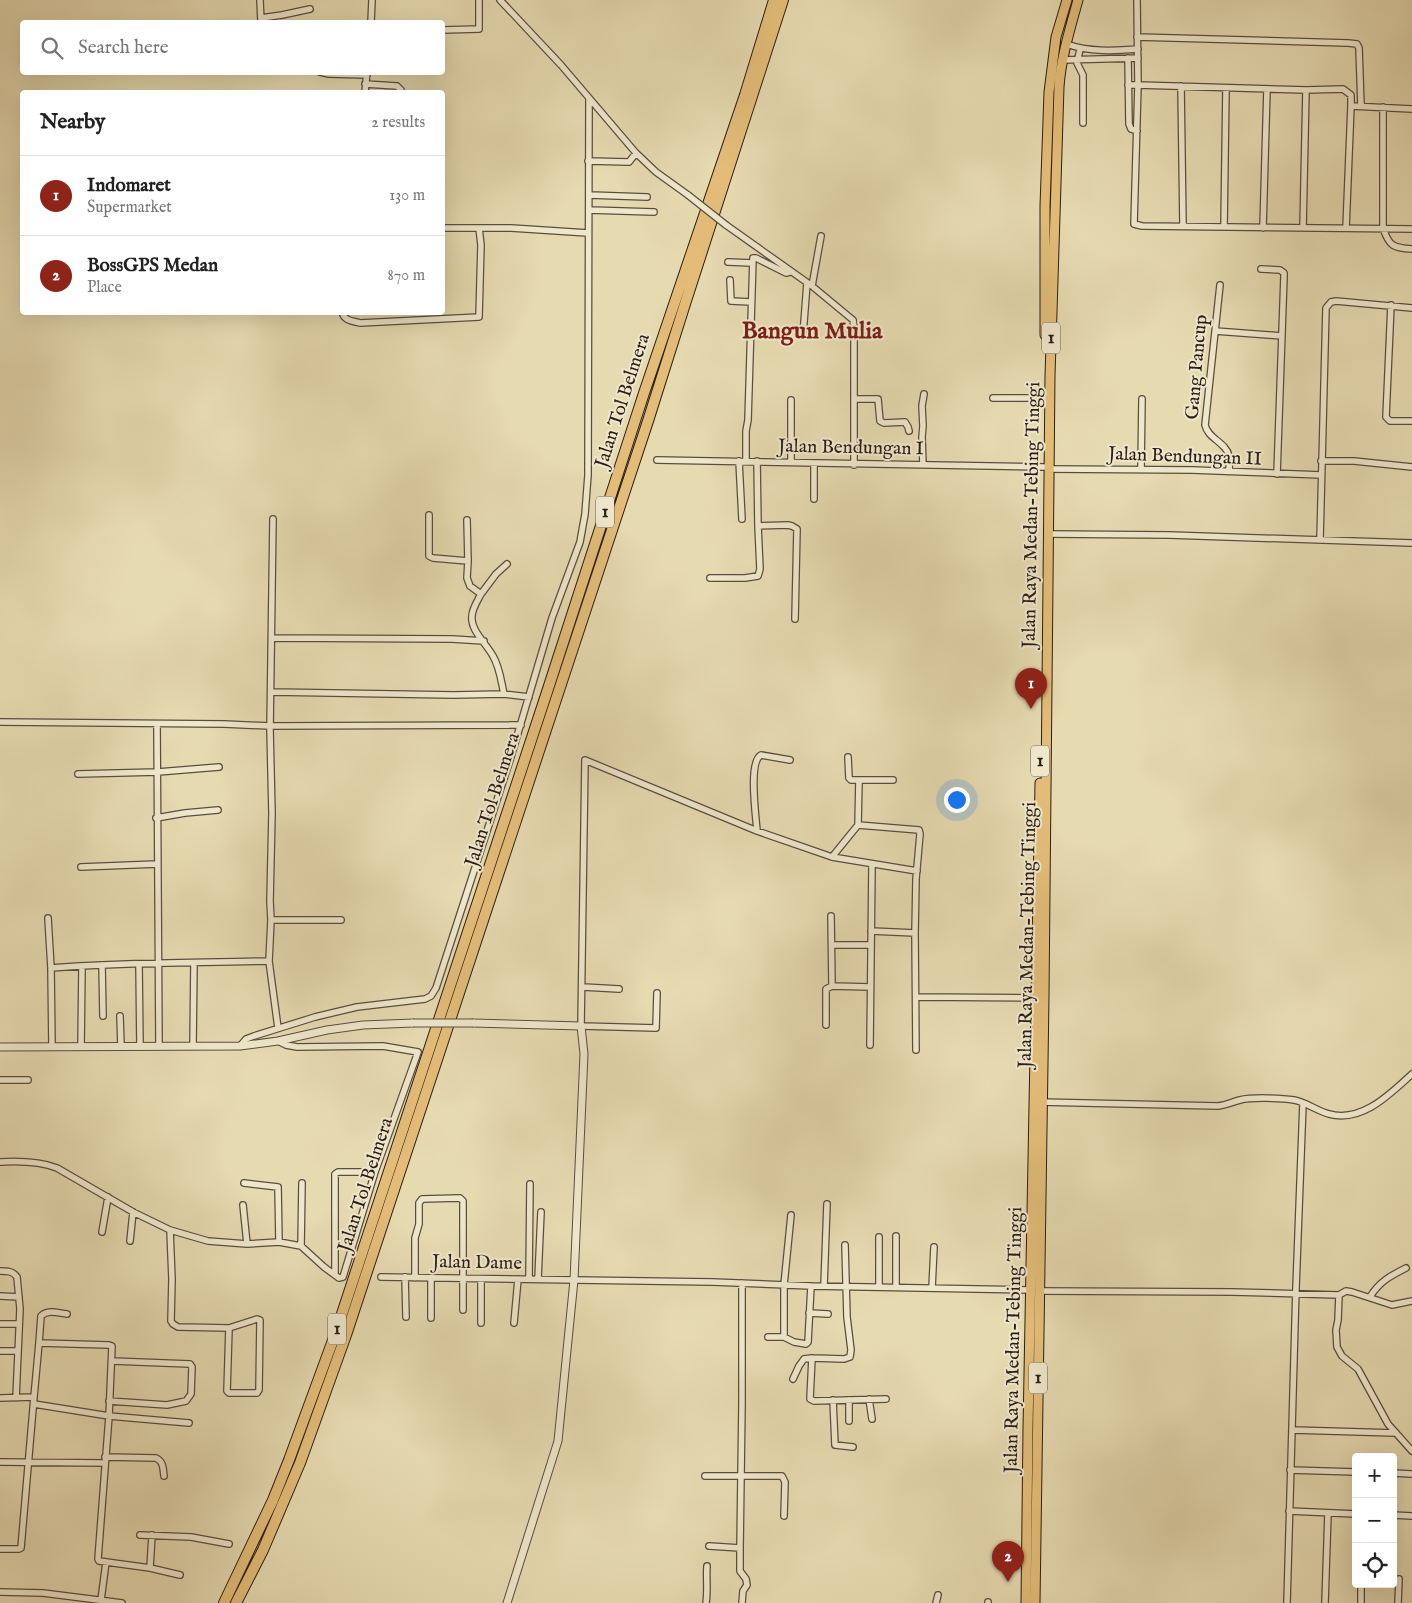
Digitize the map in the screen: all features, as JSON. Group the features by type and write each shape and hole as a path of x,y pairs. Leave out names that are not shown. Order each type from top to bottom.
{"highway":[{"name":"Jalan Tol Belmera","path":"236,1603 263,1550 300,1463 346,1335 648,422 770,30 774,0"},
{"name":"Jalan Tol Belmera","path":"773,17 783,0"},
{"name":"Jalan Raya Medan-Tebing Tinggi","path":"1026,1603 1035,1290 1048,534 1045,398 1045,206 1049,92 1056,37 1066,0"},
{"name":"Jalan Raya Medan-Tebing Tinggi","path":"1038,1102 1037,998 1046,468 1054,206 1059,87 1066,44 1078,0"},
{"name":"Jalan Tol Belmera","path":"224,1603 273,1500 336,1332 644,393 745,94 770,30"},
{"name":"Jalan Raya Medan-Tebing Tinggi","path":"1035,1290 1035,1603"}],"street":[{"path":"260,0 261,20 310,9"},
{"path":"371,20 372,0"},
{"path":"445,30 479,29 479,0"},
{"path":"500,0 561,65 636,152 656,172 810,285 854,322 854,465"},
{"path":"1138,0 1138,85 1134,224 1142,226 1412,229"},
{"path":"1137,36 1348,42 1357,44 1359,48 1361,106"},
{"path":"1066,44 1080,49 1108,51 1138,49"},
{"path":"1080,49 1078,65 1083,75 1083,123"},
{"path":"1128,58 1128,124 1130,129 1137,130"},
{"path":"1063,60 1138,58"},
{"path":"365,90 367,75"},
{"path":"365,84 397,86 401,90"},
{"path":"1128,86 1306,90 1343,89 1350,95 1351,106 1346,228"},
{"path":"1181,86 1183,226"},
{"path":"1224,227 1226,88"},
{"path":"1263,228 1267,89"},
{"path":"1303,228 1306,90"},
{"path":"240,1046 246,1039 315,1017 357,1007 425,999 434,993 510,760 552,618 580,542 585,514 588,475 589,99"},
{"path":"1351,106 1412,108"},
{"path":"1383,107 1383,228 1391,244 1400,249 1412,249"},
{"path":"588,161 629,162 636,152"},
{"path":"590,195 646,198"},
{"path":"590,210 654,212"},
{"path":"445,228 511,228 588,233"},
{"path":"343,315 347,320 360,323 479,317 481,245 479,228"},
{"path":"803,335 810,285 821,236"},
{"path":"746,461 752,258 755,257 782,272 790,272"},
{"path":"728,262 752,263"},
{"path":"1261,269 1280,270 1284,273 1278,474"},
{"path":"730,280 730,301 751,302"},
{"name":"Gang Pancup","path":"1220,285 1205,425 1208,432 1220,442 1229,454 1229,472"},
{"path":"1320,540 1326,308 1330,302 1336,301 1412,308"},
{"path":"1391,305 1386,417 1390,421 1412,421"},
{"path":"1215,331 1282,336"},
{"path":"922,465 922,406 924,394"},
{"path":"992,398 1045,398"},
{"path":"854,399 878,399 880,421 884,423 905,422 909,431"},
{"path":"1141,469 1142,399"},
{"path":"791,400 791,462"},
{"name":"Jalan Bendungan I","path":"657,460 1046,468"},
{"path":"739,461 742,519"},
{"path":"710,578 758,576 760,569 757,461"},
{"path":"1321,461 1354,461 1412,467"},
{"path":"814,463 814,499"},
{"name":"Jalan Bendungan II","path":"1046,468 1321,475"},
{"path":"429,515 429,556 468,561"},
{"path":"273,519 270,726 272,813 269,961 278,1028"},
{"path":"467,520 468,583 481,594"},
{"path":"758,526 788,525 797,529 795,619"},
{"path":"1048,534 1169,534 1412,543"},
{"path":"504,694 498,668 484,641 472,625 472,615 481,594 506,564"},
{"path":"272,638 452,639 484,641"},
{"path":"271,692 504,694 529,697"},
{"path":"0,722 270,726 521,725"},
{"path":"157,724 158,772 156,818 159,1046"},
{"path":"757,831 754,794 755,764 758,757 761,755 790,760"},
{"path":"848,757 849,778 851,780 894,780"},
{"path":"506,1603 558,1441 574,1280 584,1054 581,1026 585,760 757,831 832,858 917,871"},
{"path":"78,774 158,772 219,767"},
{"path":"832,858 858,825 859,780"},
{"path":"156,818 218,810"},
{"path":"858,825 919,830 915,933 916,1050"},
{"path":"81,867 157,864"},
{"path":"870,1044 872,865"},
{"path":"831,916 832,986"},
{"path":"48,918 52,1047"},
{"path":"271,920 341,920"},
{"path":"871,931 915,933"},
{"path":"832,945 871,945"},
{"path":"51,968 159,963 269,961"},
{"path":"193,1046 194,963"},
{"path":"139,964 140,1046"},
{"path":"102,965 103,1016"},
{"path":"81,1047 82,966"},
{"path":"826,1025 825,990 832,986 870,987"},
{"path":"583,988 619,989"},
{"path":"0,1047 240,1046 278,1041 354,1026 413,1023 656,1028 657,993"},
{"path":"916,997 1037,998"},
{"path":"120,1016 121,1046"},
{"path":"0,1162 47,1164 133,1212 170,1230 208,1241 247,1244 279,1242 301,1246 324,1267 340,1278 342,1277 375,1172 418,1052 383,1046 297,1046 286,1045 278,1041"},
{"path":"1038,1102 1218,1106 1246,1099 1294,1100 1331,1115 1341,1116 1366,1109 1382,1100 1412,1074"},
{"path":"0,1080 28,1080"},
{"path":"1287,1603 1303,1103"},
{"path":"335,1274 335,1174 341,1172 375,1172"},
{"path":"244,1183 278,1186 279,1242"},
{"path":"301,1246 302,1183"},
{"path":"529,1279 530,1184"},
{"path":"102,1232 108,1197"},
{"path":"415,1278 415,1238 419,1224 419,1202 422,1199 460,1198 463,1201 463,1310"},
{"path":"824,1286 828,1204"},
{"path":"242,1205 247,1244"},
{"path":"130,1241 133,1212"},
{"path":"538,1279 542,1212"},
{"path":"784,1338 784,1285 792,1215"},
{"path":"170,1230 171,1321 178,1327 229,1328 257,1319 260,1320 260,1390 257,1393 227,1392 229,1328"},
{"path":"896,1236 896,1287"},
{"path":"879,1237 879,1287"},
{"path":"792,1379 804,1359 844,1359 850,1357 845,1245"},
{"path":"932,1288 934,1247"},
{"path":"1370,1297 1385,1279 1406,1268"},
{"path":"0,1271 15,1273 17,1277 20,1324 16,1398"},
{"name":"Jalan Dame","path":"381,1277 1339,1295 1349,1291 1394,1305 1412,1301"},
{"path":"405,1277 406,1317"},
{"path":"430,1278 431,1318"},
{"path":"481,1279 481,1323"},
{"path":"514,1323 518,1279"},
{"path":"742,1283 740,1571 746,1579 747,1585 743,1591 742,1603"},
{"path":"768,1336 808,1343 811,1286"},
{"path":"1339,1295 1336,1330 1338,1347 1342,1356 1358,1369 1388,1424 1412,1451"},
{"path":"0,1296 19,1297"},
{"path":"0,1549 21,1548 41,1316 49,1312 67,1314"},
{"path":"810,1313 828,1314"},
{"path":"0,1324 20,1324"},
{"path":"39,1343 110,1345 112,1349 98,1560 180,1575"},
{"path":"0,1351 18,1351"},
{"path":"812,1358 810,1399 814,1401 886,1399"},
{"path":"109,1401 168,1405 186,1401 191,1394 192,1367 190,1364 112,1361"},
{"path":"0,1398 16,1398 109,1416 188,1423"},
{"path":"869,1399 872,1419"},
{"path":"833,1400 835,1445 853,1447"},
{"path":"849,1400 849,1421"},
{"path":"1292,1430 1396,1433"},
{"path":"0,1462 156,1458 162,1464 164,1476"},
{"path":"1290,1470 1352,1472"},
{"path":"1397,1474 1412,1474"},
{"path":"705,1476 783,1477 785,1482 784,1516"},
{"path":"1289,1511 1352,1514"},
{"path":"1325,1603 1328,1513"},
{"path":"1397,1515 1412,1516"},
{"path":"140,1535 190,1538 229,1544"},
{"path":"150,1568 152,1535"},
{"path":"709,1546 740,1548"},
{"path":"101,1600 106,1562"},
{"path":"706,1603 708,1589 707,1566"},
{"path":"1398,1603 1399,1579"},
{"path":"1361,1603 1362,1588"},
{"path":"0,1592 43,1593 122,1603"},
{"path":"936,1603 938,1595"}],"place":[{"name":"Indomaret","path":"1031,709"},
{"name":"BossGPS Medan","path":"1008,1582"}],"district":[{"name":"Bangun Mulia","path":"812,331"}]}
